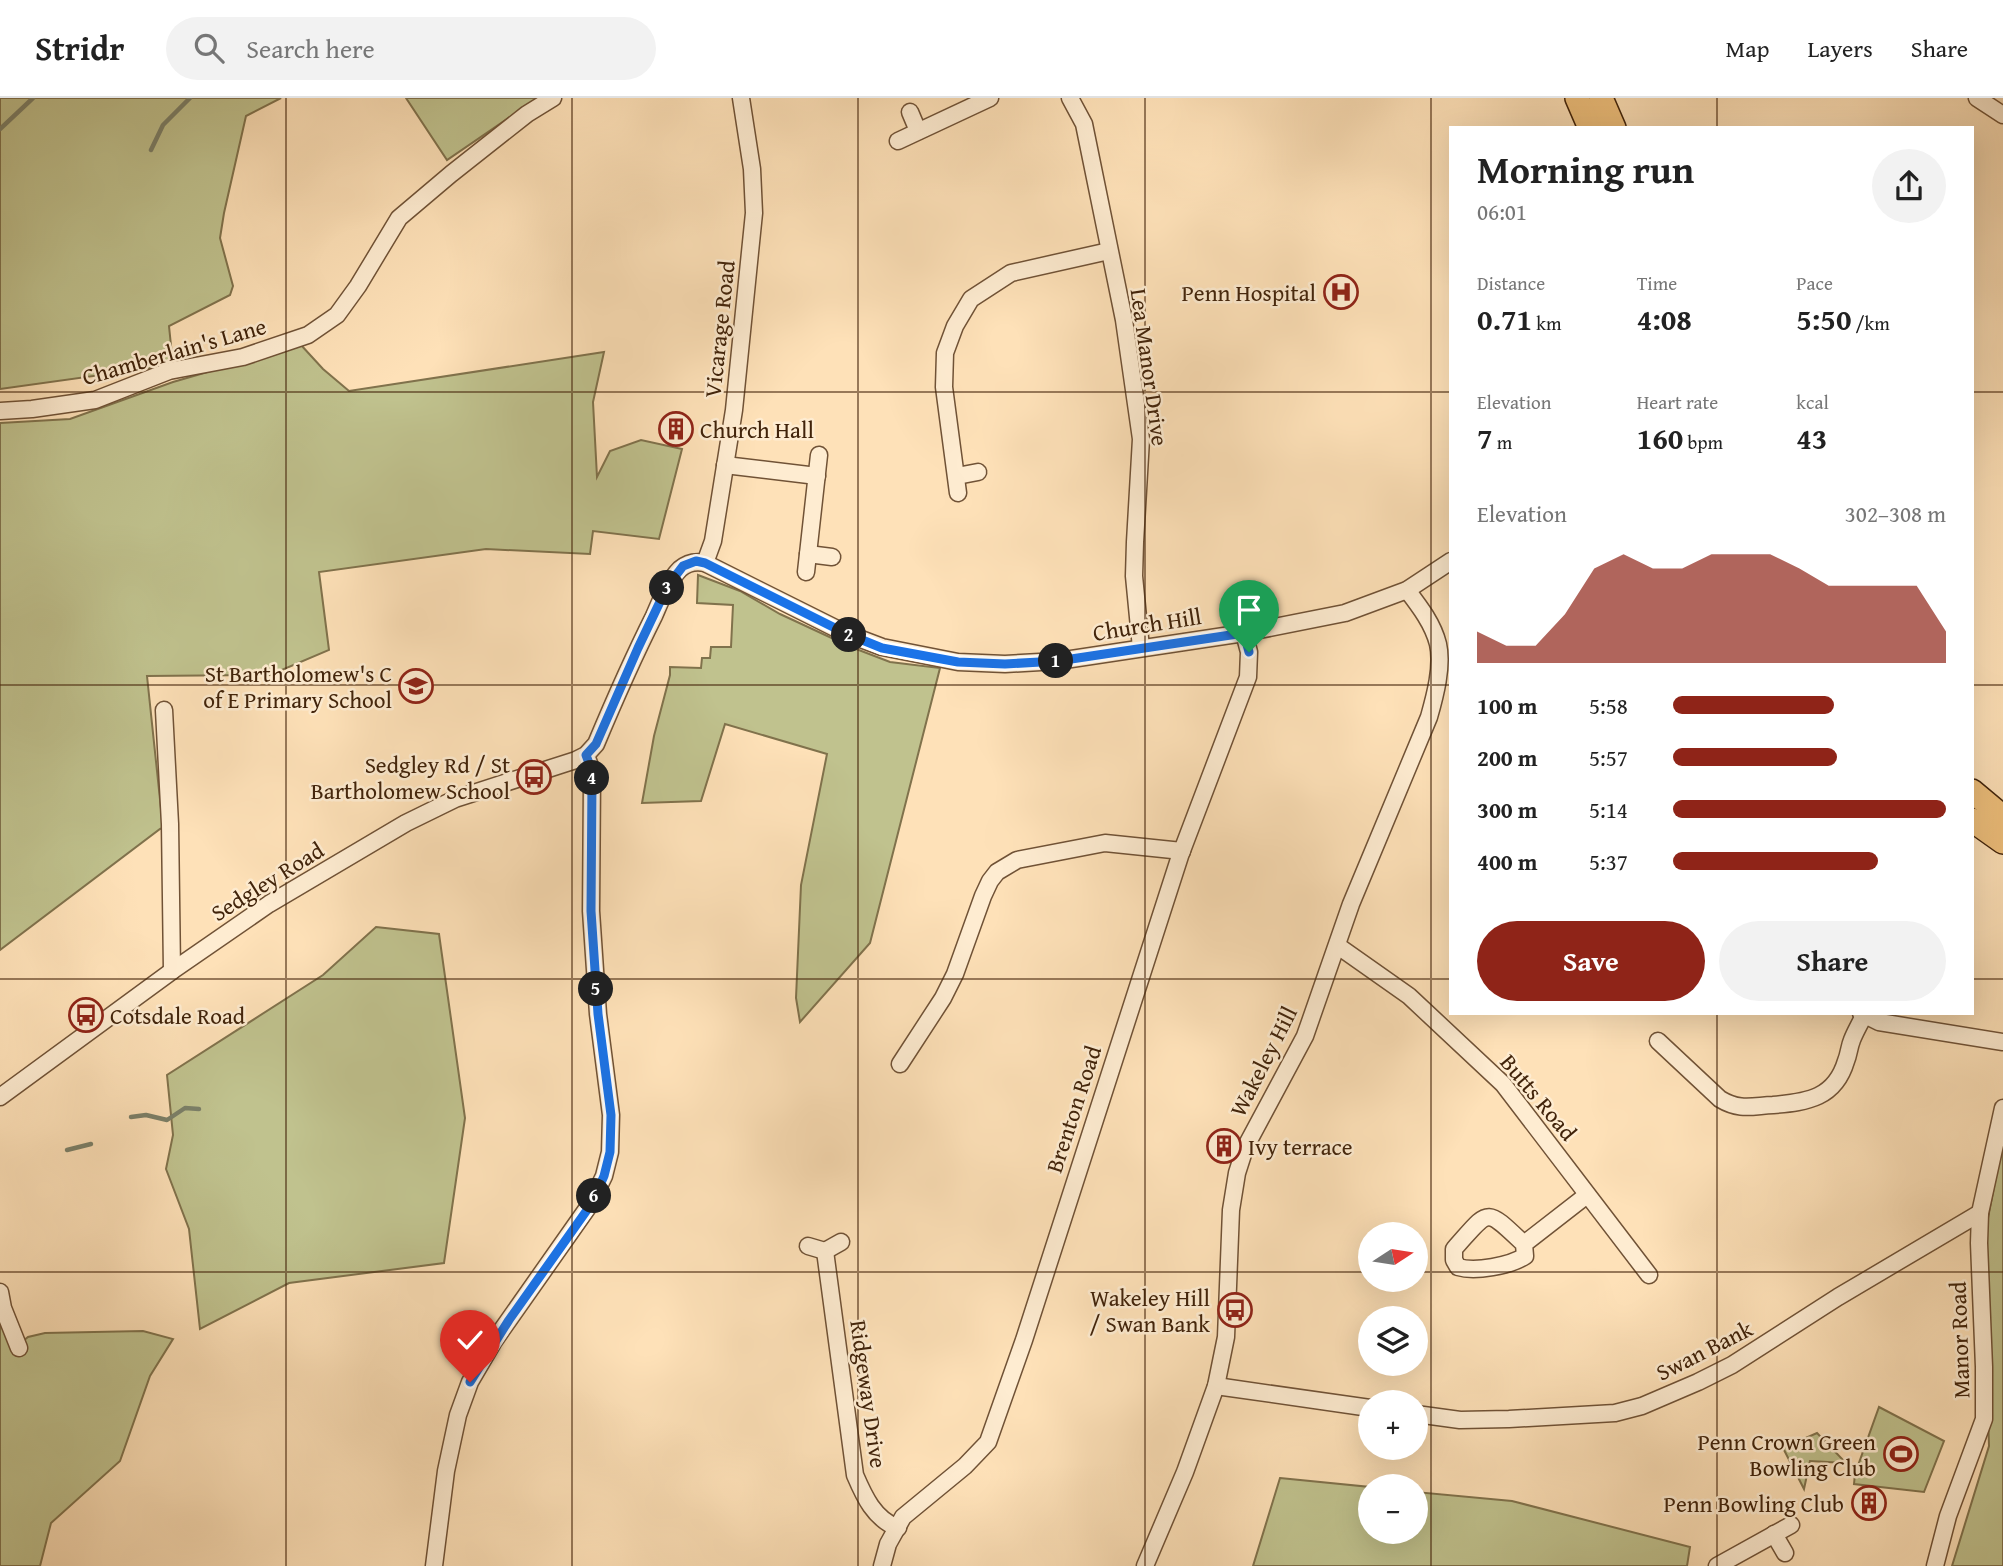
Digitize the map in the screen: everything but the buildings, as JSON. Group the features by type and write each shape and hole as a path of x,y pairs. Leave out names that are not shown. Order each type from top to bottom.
{"highway":[{"path":"1578,98 1589,126"},
{"path":"1601,98 1613,126"},
{"path":"1974,794 2003,817"},
{"path":"1974,821 2003,842"}],"street":[{"name":"Chamberlain's Lane","path":"0,411 95,400 169,371 243,357 308,335 337,315 399,218 456,169 527,114 553,98"},
{"name":"Vicarage Road","path":"697,563 713,541 734,410 754,213 752,169 741,98"},
{"path":"898,141 990,98"},
{"name":"Lea Manor Drive","path":"1070,98 1084,124 1124,320 1141,439 1134,576 1141,648"},
{"path":"1977,98 2003,114"},
{"path":"910,112 918,131"},
{"path":"978,472 958,484 944,387 945,353 955,326 971,299 1012,273 1109,251"},
{"path":"806,572 819,455"},
{"path":"725,465 817,476"},
{"path":"808,554 832,557"},
{"name":"Church Hill","path":"697,563 882,648 958,662 1005,664 1058,661 1244,633 1345,613 1407,590 1449,562"},
{"path":"434,1566 446,1471 458,1415 470,1382 501,1330 592,1203 604,1176 610,1152 611,1115 598,1014 591,911 592,780 586,755 596,744 667,587 683,566 697,563"},
{"name":"Wakeley Hill","path":"1145,1566 1185,1472 1216,1386 1226,1338 1231,1210 1237,1173 1245,1148 1305,1036 1351,904 1429,717 1443,696 1438,671 1438,645 1425,613 1407,590"},
{"name":"Brenton Road","path":"882,1566 888,1544 909,1511 965,1466 988,1442 1024,1340 1182,851 1248,677 1249,652 1244,633"},
{"path":"164,710 173,971"},
{"name":"Sedgley Road","path":"0,1097 269,904 432,809 586,755"},
{"path":"900,1064 943,998 955,974 983,896 997,872 1017,860 1105,843 1182,851"},
{"name":"Butts Road","path":"1338,946 1409,996 1503,1084 1649,1275"},
{"path":"1658,1041 1720,1099 1735,1107 1799,1102 1824,1094 1837,1081 1862,1015"},
{"path":"1864,1015 1879,1022 1900,1020 2003,1042"},
{"name":"Manor Road","path":"1935,1566 1948,1517 1983,1419 1980,1213 2003,1108"},
{"path":"1524,1244 1587,1195"},
{"name":"Swan Bank","path":"1428,1416 1460,1420 1509,1419 1615,1413 1642,1405 1732,1365 1838,1297 1980,1213"},
{"path":"808,1246 825,1251 841,1242"},
{"name":"Ridgeway Drive","path":"825,1251 855,1475 865,1497 885,1523 898,1528"},
{"path":"0,1292 3,1308 19,1348"},
{"path":"1216,1386 1358,1406"},
{"path":"1717,1566 1791,1525"},
{"path":"1774,1534 1785,1553"}],"green space":[{"path":"0,98 281,98 246,116 220,238 233,286 230,295 169,326 173,365 0,389"},
{"path":"406,98 538,98 447,160"},
{"path":"301,345 323,369 349,391 604,352 593,402 597,477 610,451 641,440 682,449 659,539 593,531 590,554 486,549 319,572 329,650 270,675 147,676 163,828 0,950 0,423 70,419 173,382"},
{"path":"698,575 740,591 780,614 890,662 940,668 870,943 800,1022 796,998 801,885 827,754 725,724 701,801 642,803 670,667 701,668 702,658 710,658 711,647 731,647 733,605 697,603"},
{"path":"376,927 439,934 465,1118 444,1263 289,1283 200,1329 189,1229 166,1169 173,1135 167,1075 323,975"},
{"path":"2003,1140 2003,1566 1952,1566 1989,1446 1983,1244"},
{"path":"0,1317 12,1350 28,1337 45,1333 143,1331 173,1339 150,1376 120,1461 51,1523 40,1566 0,1566"},
{"name":"Penn Crown Green Bowling Club","path":"1879,1407 1944,1441 1924,1492 1854,1484 1855,1474"},
{"path":"1817,1433 1846,1463 1810,1461 1804,1489 1783,1448"},
{"path":"1280,1478 1358,1486 1358,1544 1428,1544 1428,1493 1512,1501 1690,1547 1687,1566 1253,1566"}],"waterway":[{"path":"0,129 33,98"},
{"path":"151,150 163,125 190,98"},
{"path":"131,1117 146,1115 167,1120 185,1108 199,1109"},
{"path":"67,1150 91,1144"}],"place":[{"name":"Penn Hospital","path":"1341,292"},
{"name":"Church Hall","path":"676,429"},
{"name":"St Bartholomew's C of E Primary School","path":"416,686"},
{"name":"Sedgley Rd / St Bartholomew School","path":"534,777"},
{"name":"Cotsdale Road","path":"86,1015"},
{"name":"Ivy terrace","path":"1224,1146"},
{"name":"Wakeley Hill / Swan Bank","path":"1235,1310"},
{"name":"Penn Crown Green Bowling Club","path":"1901,1454"},
{"name":"Penn Bowling Club","path":"1869,1503"}],"route":[{"path":"470,1382 494,1341 592,1203 604,1176 610,1152 611,1115 598,1014 591,911 592,780 586,755 596,744 667,587 683,566 696,561 705,563 772,598 882,648 958,662 1005,664 1058,661 1244,633 1249,652"}]}
